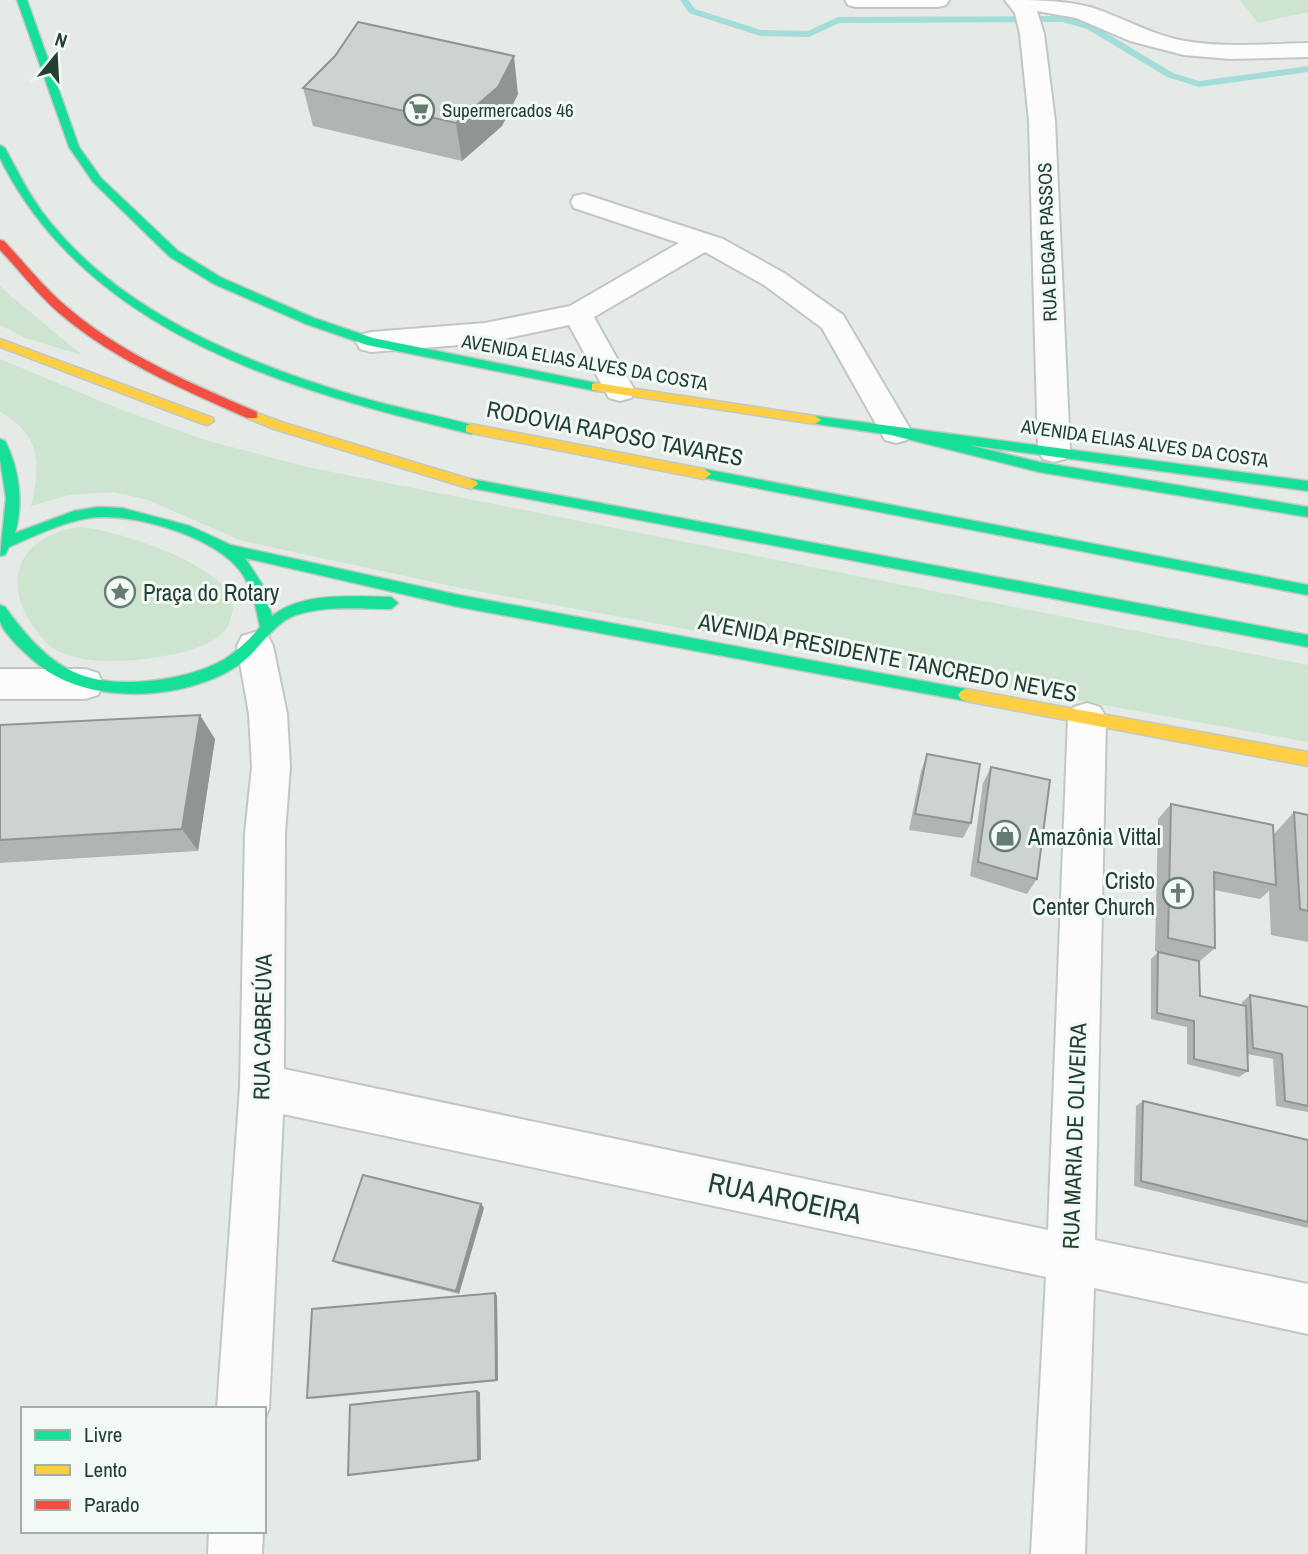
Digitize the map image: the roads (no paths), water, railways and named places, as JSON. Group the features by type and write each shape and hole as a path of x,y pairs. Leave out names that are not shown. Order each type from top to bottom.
{"main road":[{"name":"AVENIDA ELIAS ALVES DA COSTA","path":"22,0 74,147 97,180 174,254 219,281 267,304 371,342 519,374 896,432 1308,486"},
{"name":"RODOVIA RAPOSO TAVARES","path":"0,148 9,172 40,215 79,258 141,307 207,343 279,375 346,398 522,438 1078,548 1308,590"},
{"path":"0,243 63,310 122,352 172,380 279,426 479,486"},
{"path":"0,343 222,426"},
{"path":"896,432 1039,467 1308,512"},
{"path":"261,437 338,458 479,486 1308,641"},
{"path":"0,444 8,454 14,482 3,547"},
{"path":"3,547 61,520 99,512 135,516 172,525 232,550 459,601"},
{"path":"232,550 251,571 259,588 261,637"},
{"path":"0,611 14,632 56,671 85,684 117,687 181,682 211,673 239,659 289,611 327,603 459,601"},
{"name":"AVENIDA PRESIDENTE TANCREDO NEVES","path":"459,601 1308,759"}],"street":[{"path":"856,0 938,0"},
{"path":"1023,11 1082,12 1138,36 1184,48 1230,52 1308,50"},
{"name":"RUA EDGAR PASSOS","path":"1023,11 1042,121 1054,451"},
{"path":"584,202 703,241 774,279 833,322 896,432"},
{"path":"371,342 485,333 578,314 703,241"},
{"path":"578,314 620,391"},
{"name":"RUA CABREÚVA","path":"243,1407 262,1087 265,833 271,767 261,637"},
{"path":"0,684 85,684"},
{"name":"RUA MARIA DE OLIVEIRA","path":"1058,1554 1071,1259 1087,718"},
{"name":"RUA AROEIRA","path":"262,1087 1308,1309"},
{"path":"235,1554 236,1533"}],"waterway":[{"path":"684,0 692,11 760,33 809,34 838,20 1064,19 1090,27 1170,75 1199,84 1308,69"}],"place":[{"name":"Supermercados 46","path":"419,110"},
{"name":"Praça do Rotary","path":"120,592"},
{"name":"Amazônia Vittal","path":"1005,836"},
{"name":"Cristo Center Church","path":"1178,893"}]}
